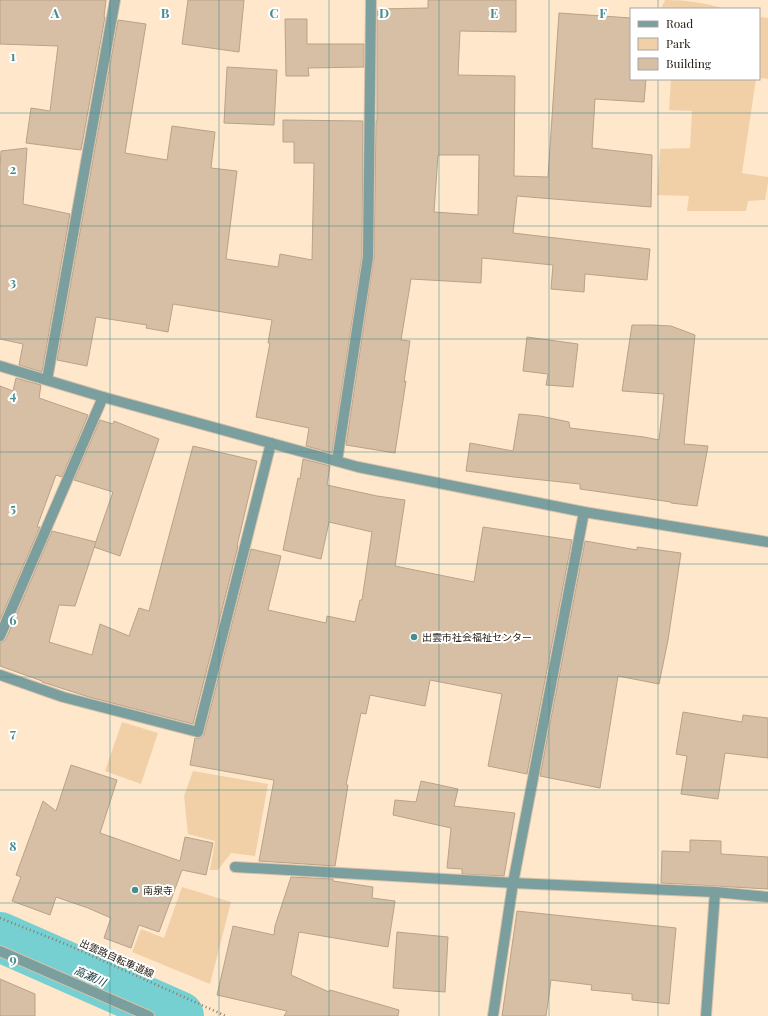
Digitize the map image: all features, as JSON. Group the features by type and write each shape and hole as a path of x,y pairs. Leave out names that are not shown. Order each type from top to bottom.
{"street":[{"path":"47,380 115,0"},
{"path":"337,461 368,257 371,0"},
{"path":"0,366 103,397 358,467 584,512 768,542"},
{"path":"0,636 103,397"},
{"path":"0,675 63,697 198,732 271,443"},
{"path":"493,1016 513,883 584,512"},
{"path":"235,867 513,883 714,892 768,897"},
{"path":"706,1016 714,892"},
{"path":"0,951 149,1016"}],"path":[{"name":"出雲路自転車道線","path":"0,918 68,945 226,1016"}],"green space":[{"path":"665,0 696,2 722,8 661,8"},
{"path":"760,17 768,18 768,79 760,78"},
{"path":"671,80 756,80 742,173 768,177 765,200 748,201 746,211 687,211 689,196 657,195 660,149 690,148 692,111 669,110"},
{"path":"122,722 158,733 141,784 105,771"},
{"path":"193,771 268,784 255,856 231,853 218,870 210,870 215,841 188,834 184,796"},
{"path":"182,887 231,902 210,984 132,952 141,929 164,938"}],"building":[{"path":"0,0 106,0 105,17 81,150 26,143 31,108 50,111 58,46 0,44"},
{"path":"188,0 244,0 239,52 182,44"},
{"path":"428,0 516,0 516,32 460,31 458,75 515,76 514,176 548,177 559,13 630,18 630,80 646,80 644,102 595,99 592,148 652,155 651,207 517,196 513,233 650,249 647,280 585,274 584,292 551,289 553,265 482,258 481,283 411,279 401,340 410,341 404,382 406,381 395,453 346,445 374,257 377,121 377,9 428,8","holes":["438,155 479,155 478,215 434,212"]},
{"path":"285,19 307,19 307,44 364,44 364,67 308,68 309,76 286,76"},
{"path":"118,20 146,24 125,153 167,160 172,126 215,132 211,168 237,171 226,259 278,267 280,254 312,260 314,163 294,163 294,142 283,142 283,120 363,121 362,256 332,453 306,446 309,428 256,417 270,343 268,343 272,320 173,304 168,332 146,328 147,325 96,317 87,366 57,360"},
{"path":"227,67 277,70 274,125 224,123"},
{"path":"27,148 23,204 70,214 42,372 19,365 23,344 0,339 1,151"},
{"path":"632,325 671,326 695,335 684,444 708,446 697,506 580,489 580,484 466,471 470,443 513,451 519,414 540,416 569,422 570,428 659,440 664,394 622,391"},
{"path":"527,337 578,344 573,387 546,385 548,374 523,371"},
{"path":"16,378 41,385 39,398 88,415 62,477 56,475 37,527 40,527 0,620 0,386 13,391"},
{"path":"100,420 113,424 114,421 159,439 120,556 94,547 113,492 74,480"},
{"path":"193,446 257,461 238,546 193,724 89,697 42,682 0,666 0,642 6,639 52,531 96,542 75,606 59,605 49,642 92,655 100,624 129,636 139,608 149,611"},
{"path":"303,459 330,466 327,485 377,496 405,500 395,566 474,582 483,527 572,540 527,774 488,766 502,694 430,680 425,706 370,695 366,714 361,713 346,785 348,785 335,866 259,861 274,780 190,765 195,738 200,738 204,734 251,549 281,556 268,610 326,623 327,616 355,622 360,600 362,600 372,532 329,522 321,559 283,550 298,478 300,479"},
{"path":"585,541 637,550 637,547 681,553 668,640 659,684 618,676 600,788 540,776"},
{"path":"683,712 742,722 743,715 768,718 768,758 725,753 718,799 681,794 687,756 676,754"},
{"path":"71,765 117,780 100,833 180,861 185,837 213,843 206,875 182,870 159,932 139,925 131,948 104,938 111,918 88,908 56,897 50,915 12,901 21,877 16,875 43,801 56,811"},
{"path":"421,781 458,789 454,806 515,813 504,876 462,874 462,869 447,868 451,828 393,815 395,800 416,802"},
{"path":"690,840 721,841 721,854 768,857 768,889 661,883 662,851 690,852"},
{"path":"291,877 333,879 333,881 373,887 372,898 395,901 388,947 299,932 291,975 329,992 330,990 399,1010 398,1016 284,1016 287,1011 217,995 233,926 274,935 275,926"},
{"path":"517,911 676,928 669,1004 632,1000 632,994 591,990 592,985 551,980 546,1016 502,1016"},
{"path":"397,932 448,937 445,992 393,988"},
{"path":"0,979 35,994 35,1016 0,1016"}],"waterway":[{"name":"高瀬川","path":"0,937 179,1016"}],"place":[{"name":"出雲市社会福祉センター","path":"414,637"},
{"name":"南泉寺","path":"135,890"}]}
